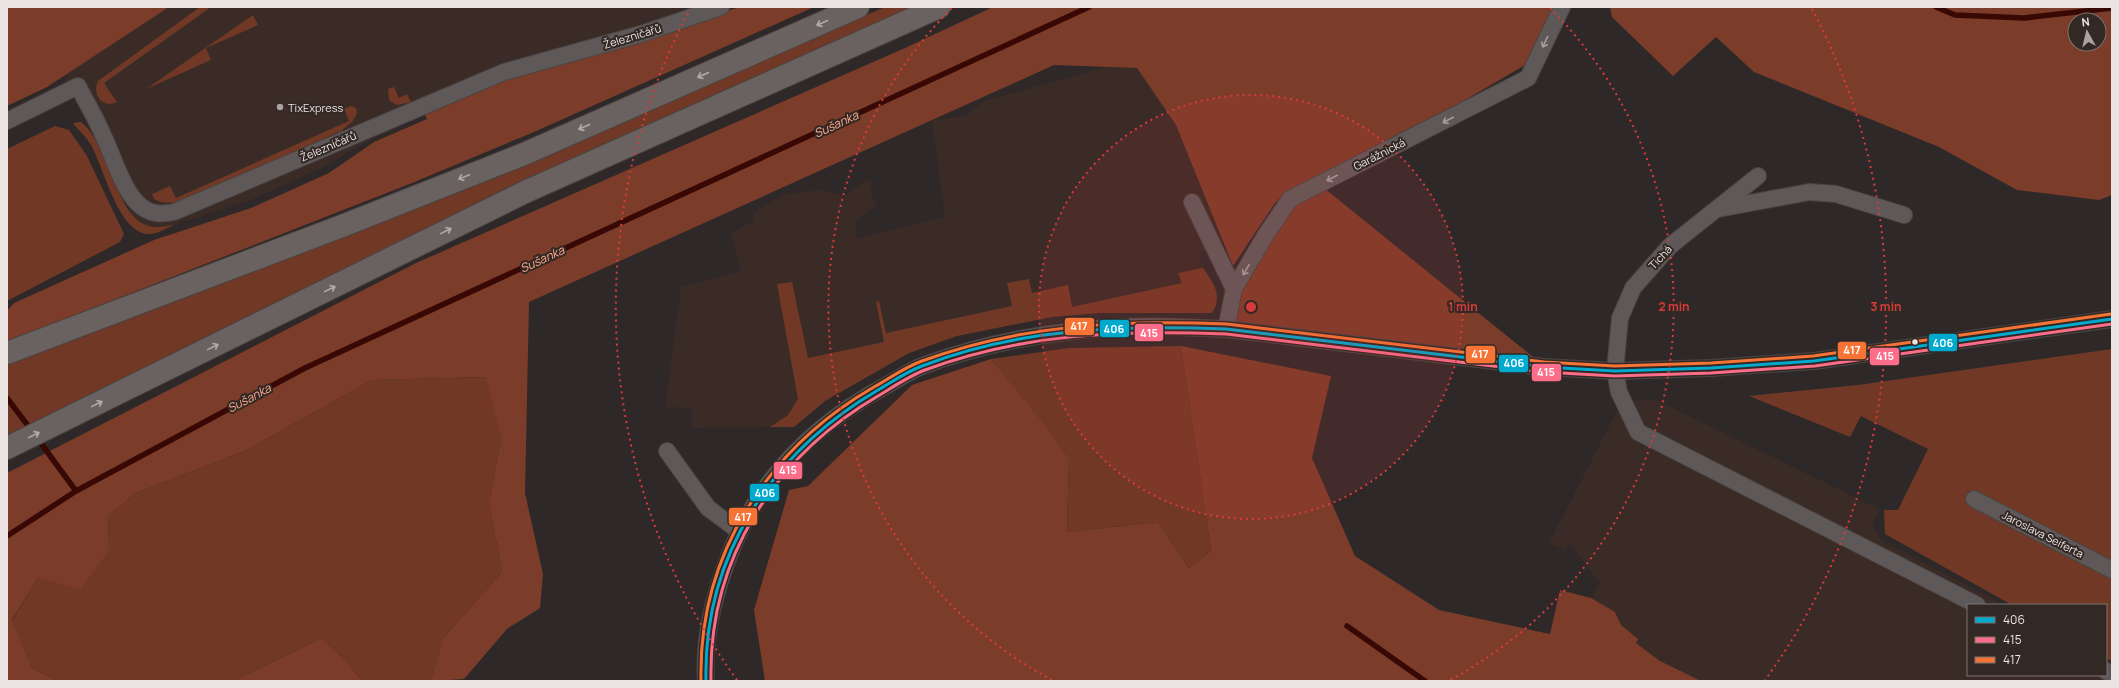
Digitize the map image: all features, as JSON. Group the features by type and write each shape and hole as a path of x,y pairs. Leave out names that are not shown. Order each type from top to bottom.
{"main road":[{"path":"7,353 334,229 524,154 858,7"},
{"path":"7,448 525,192 939,7"}],"street":[{"name":"Železničářů","path":"7,121 78,86 103,134 131,196 141,207 151,212 162,214 174,212 504,72 641,34 721,7"},
{"name":"Garážnická","path":"1226,330 1234,289 1265,236 1290,199 1528,78 1562,7"},
{"name":"Tichá","path":"1758,176 1670,246 1633,288 1620,318 1615,371 1619,392 1638,432 1974,604"},
{"path":"1715,209 1809,192 1836,194 1904,214"},
{"path":"1192,202 1234,289"},
{"path":"706,681 707,639 720,579 739,530 773,476 814,433 858,401 920,367 986,345 1056,333 1127,326 1226,330 1544,367 1615,371 1712,368 1814,361 2112,319"},
{"path":"667,451 708,508 739,530"},
{"name":"Jaroslava Seiferta","path":"1974,499 2112,570"}],"shaded area":[{"path":"7,7 169,7 47,87 7,106"},
{"path":"142,7 750,7 428,113 364,143 330,164 246,202 174,225 159,227 147,226 136,219 131,213 65,79 56,65"},
{"path":"200,7 211,7 104,83 117,102 107,104 100,99 96,91 98,81"},
{"path":"740,7 814,7 534,132 412,183 9,341 7,339 7,311 14,303 154,240 251,208 329,173 374,142 427,119 424,113 496,81"},
{"path":"885,7 911,7 507,188 7,439 7,365 488,180"},
{"path":"993,7 1554,7 1527,64 1448,110 1286,192 1275,203 1233,266 1176,125 1137,68 1054,65 529,302 525,493 543,574 540,608 507,629 464,679 431,681 443,638 502,572 489,502 501,440 486,377 372,380 245,451 136,493 108,516 109,550 81,589 38,578 12,620 32,668 57,681 7,681 7,473 416,263 905,48"},
{"path":"1610,7 2112,7 2112,195 2099,200 2017,190 1939,147 1754,72 1716,37 1673,76 1612,17"},
{"path":"253,15 258,25 206,48 211,60 146,89"},
{"path":"1107,67 1137,68 1176,125 1224,244 1198,253 1216,308 1212,313 1100,313 1052,317 957,336 909,353 825,401 794,427 692,428 692,408 665,407 681,287 741,271 731,233 754,221 754,212 785,194 822,190 844,196 867,179 873,184 870,192 877,205 856,221 857,238 945,217 932,120 966,116 984,101"},
{"path":"394,87 399,98 407,94 411,102 397,105 389,100 388,89"},
{"path":"351,106 356,108 357,113 353,121 341,131 188,199 171,203 154,199 152,194 170,186 176,198 349,121 344,109"},
{"path":"81,122 91,133 99,146 119,193 135,218 146,225 153,227 174,225 158,232 148,234 137,231 128,222 120,211 113,197 91,145 73,124"},
{"path":"55,126 69,130 87,156 124,234 120,242 7,301 7,149"},
{"path":"1324,188 1533,357 1235,324 1240,295 1259,258 1294,206"},
{"path":"1203,268 1214,284 1217,295 1217,301 1212,313 1100,313 1052,317 957,336 909,353 825,401 794,427 770,427 788,415 798,399 777,284 792,282 808,358 884,342 876,302 879,301 886,333 1012,306 1007,283 1029,279 1032,293 1068,285 1072,307 1182,283 1178,273"},
{"path":"1181,346 1211,551 1189,568 1158,522 1067,532 1069,458 991,359 1069,348"},
{"path":"1181,346 1331,376 1312,458 1355,556 1439,610 1550,634 1560,590 1591,598 1615,612 1621,625 1638,639 1636,643 1660,661 1701,681 765,681 754,610 789,490 808,486 912,385 991,359 1069,458 1067,532 1158,522 1189,568 1211,551"},
{"path":"2112,349 2112,661 2107,658 2107,604 2010,604 1885,534 1884,510 1898,510 1928,449 1861,416 1850,437 1749,396 1858,385"},
{"path":"487,377 501,440 489,502 502,572 443,638 431,681 362,681 345,660 322,638 233,681 57,681 32,668 12,621 38,578 109,550 108,516 136,493 245,451 372,380"},
{"path":"1656,400 1879,509 1872,525 1882,541 2002,604 1967,604 1967,676 2107,676 2107,660 2112,662 2112,681 1699,681 1660,661 1636,643 1638,639 1621,625 1615,612 1591,598 1600,583 1569,543 1565,551 1549,543 1620,405 1626,401"},
{"path":"322,638 345,660 362,681 233,681"}],"waterway":[{"name":"Sušanka","path":"7,536 76,491 305,368 1089,7"},
{"path":"1936,7 1955,15 2024,18 2112,8"},
{"path":"7,398 32,431"},
{"path":"37,438 76,491"},
{"path":"1347,626 1425,681"}],"transit line":[{"name":"417","path":"701,681 703,635 712,590 726,549 747,510 772,474 802,441 836,412 874,387 910,366 922,361 998,339 1035,332 1110,324 1227,324 1544,362 1615,366 1711,363 1813,356 2111,314"},
{"name":"406","path":"706,681 708,635 717,592 731,550 751,512 776,476 806,444 840,415 878,390 916,368 959,353 996,344 1072,332 1149,328 1226,329 1544,367 1615,371 1711,368 1814,361 2112,319"},
{"name":"415","path":"711,681 713,636 721,593 735,553 755,515 779,480 808,449 841,420 895,385 925,370 999,348 1036,341 1111,334 1226,334 1543,372 1615,376 1711,373 1815,366 2112,324"}],"place":[{"name":"TixExpress","path":"280,107"}]}
